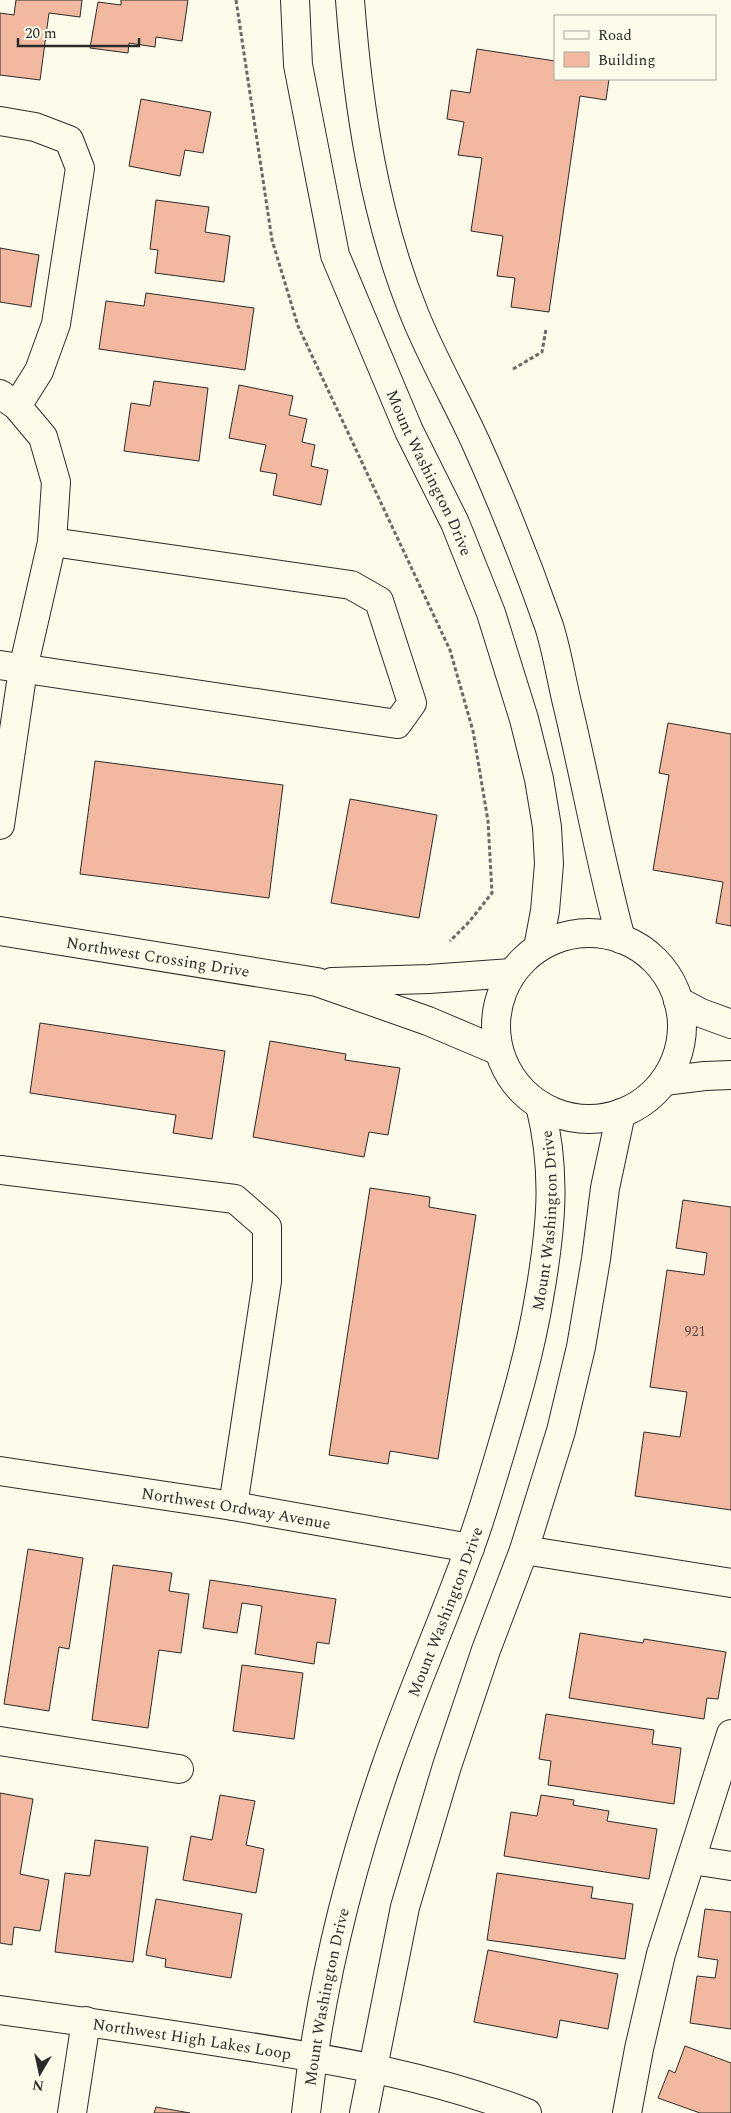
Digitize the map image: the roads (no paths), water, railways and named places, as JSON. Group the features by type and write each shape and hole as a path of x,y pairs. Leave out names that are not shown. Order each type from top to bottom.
{"main road":[{"name":"Mount Washington Drive","path":"295,0 298,65 334,255 409,431 454,523 491,613 524,719 539,779 547,827 549,864 545,911 538,948"},
{"path":"350,0 356,70 367,143 380,206 414,312 442,377 476,442 549,628 584,772 620,940"},
{"path":"0,121 35,127 69,140 80,168 56,324 39,371 8,400 43,437 56,482 52,542 12,667 0,825"},
{"path":"12,667 397,724 412,703 379,600 351,585 52,542"},
{"name":"Northwest Crossing Drive","path":"0,931 317,982 428,1021 499,1051"},
{"path":"578,934 600,934 620,940 637,948 658,965 670,980 681,1015 678,1052 664,1081 640,1104 609,1117 581,1118 568,1116 540,1105 516,1084 506,1068 499,1051 496,1035 497,1011 504,988 512,973 538,948 558,939 578,934"},
{"name":"Northwest Crossing Drive","path":"317,982 429,979 512,973"},
{"path":"678,1001 731,1024"},
{"path":"664,1081 731,1075"},
{"name":"Mount Washington Drive","path":"306,2113 312,2056 333,1950 357,1855 387,1764 470,1548 524,1372 533,1333 547,1250 552,1172 548,1134 540,1105"},
{"path":"364,2113 405,1907 450,1757 486,1650 524,1550 561,1432 581,1347 596,1259 605,1188 621,1113"},
{"path":"0,1170 235,1199 267,1228 267,1281 233,1506"},
{"name":"Northwest Ordway Avenue","path":"0,1472 233,1506 470,1548"},
{"path":"524,1550 731,1583"},
{"path":"626,2113 638,2049 660,1954 692,1860 731,1734"},
{"path":"0,1741 179,1769"},
{"path":"692,1860 731,1866"},
{"name":"Northwest High Lakes Loop","path":"0,2010 86,2021 372,2067 430,2080 494,2100 527,2113"},
{"path":"72,2113 86,2021"}]}
